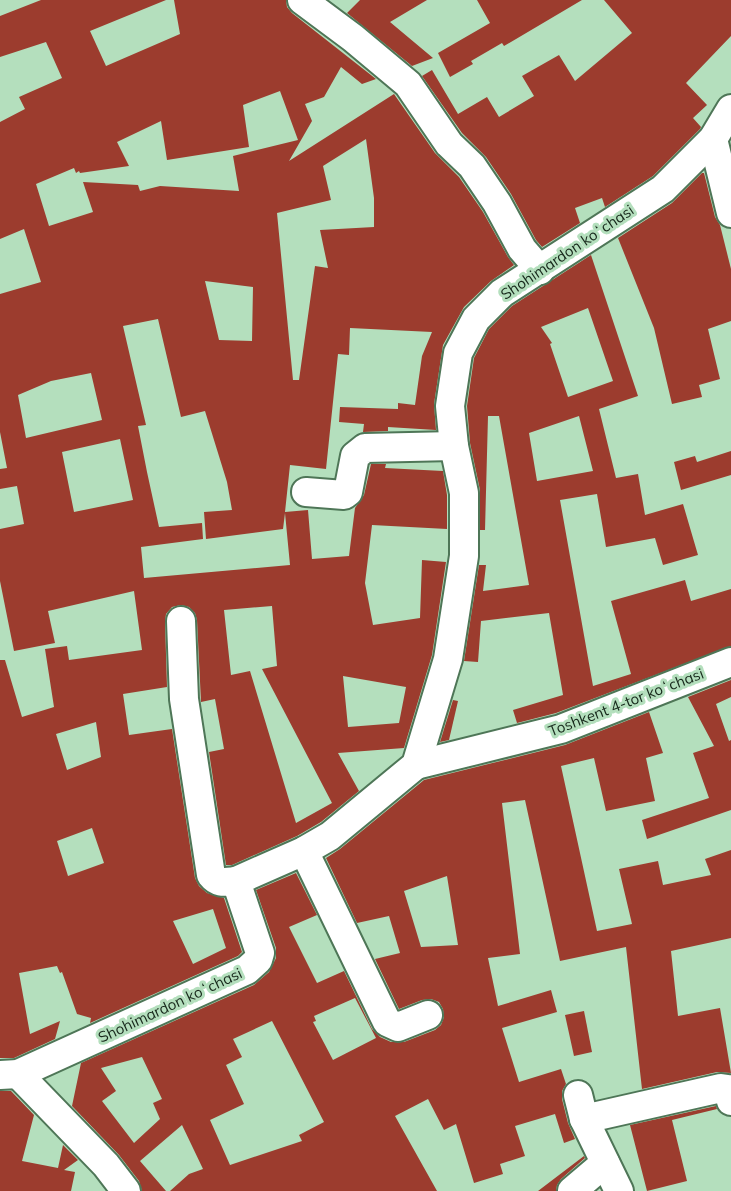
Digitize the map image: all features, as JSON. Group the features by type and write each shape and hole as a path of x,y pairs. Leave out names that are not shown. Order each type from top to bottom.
{"street":[{"path":"302,0 353,38 408,84 449,144 471,166 497,203 522,249 540,270"},
{"name":"Shohimardon koʻchasi","path":"416,765 448,659 464,556 464,493 454,446 450,406 458,353 476,319 502,293 663,189 713,140 731,109"},
{"path":"713,140 731,213"},
{"path":"306,492 344,495 348,492 355,456 365,448 454,446"},
{"path":"182,621 184,699 211,875 215,880 221,883 236,881 330,837 416,765"},
{"name":"Toshkent 4-tor koʻchasi","path":"416,765 561,729 731,662"},
{"path":"304,851 387,1022 398,1027 428,1015"},
{"name":"Shohimardon koʻchasi","path":"9,1075 247,970 253,965 260,953 236,881"},
{"path":"9,1075 106,1165 126,1191"},
{"path":"619,1191 581,1107 721,1088 728,1089 731,1101"},
{"path":"572,1191 605,1163"}],"building":[{"path":"41,0 166,0 90,31 106,66 180,34 174,0 286,0 287,7 292,13 376,79 362,84 341,67 324,97 305,104 312,121 289,161 394,94 435,153 459,177 483,212 514,265 491,281 464,307 443,345 434,404 436,430 388,427 388,431 363,432 364,424 339,422 340,407 398,409 398,403 415,405 422,356 432,332 350,328 349,355 338,354 326,469 290,465 285,512 308,510 312,559 349,556 355,508 364,495 371,464 386,464 385,468 443,471 447,495 447,529 372,525 365,583 373,625 420,618 422,560 446,562 432,655 404,748 338,753 359,791 321,822 297,836 232,865 226,865 209,752 224,749 215,699 201,702 195,613 189,607 181,605 172,607 166,614 165,622 167,687 123,694 129,735 172,729 195,878 199,886 207,893 224,898 242,952 238,956 90,1023 91,1018 77,1014 62,972 60,973 57,966 19,973 30,1034 60,1021 55,1039 14,1058 0,1058 0,660 5,660 22,717 54,707 45,649 67,646 69,660 142,650 134,591 48,611 55,643 14,651 0,581 0,529 24,524 17,486 0,489 0,469 7,468 0,432 0,294 41,282 24,229 0,239 0,122 25,109 19,97 62,78 46,42 0,57 0,16","holes":["280,91 298,140 233,156 239,191 160,186 140,191 138,185 83,182 93,212 49,226 36,184 74,168 76,173 79,171 80,173 129,166 117,142 161,121 167,160 249,147 243,105","366,139 374,198 374,227 320,230 328,268 315,266 299,380 293,380 277,213 331,200 323,166","205,281 253,287 252,341 219,340","158,319 181,417 205,411 227,482 232,510 204,512 206,539 283,529 285,513 290,565 144,578 141,547 203,539 202,523 159,527 138,426 146,425 123,326","91,373 102,420 26,438 18,395 51,381","120,439 133,500 74,512 62,452","272,606 277,666 262,669 332,803 296,823 250,671 231,675 224,610","343,676 406,687 399,723 348,727","96,722 101,757 67,770 56,734","92,828 104,863 68,876 57,841","213,909 226,948 193,964 173,921"]},
{"path":"360,0 427,0 390,22 433,58 412,66 347,13"},
{"path":"477,0 582,0 504,46 502,43 471,61 473,64 450,77 438,53 490,23"},
{"path":"604,0 731,0 731,36 686,83 707,105 693,118 701,127 700,129 653,176 605,207 602,198 575,208 580,223 542,247 486,157 462,133 422,76 432,70 458,114 487,97 499,117 534,96 522,76 559,55 575,81 632,33"},
{"path":"704,173 715,217 720,225 731,269 731,321 708,329 720,379 699,385 702,397 672,404 654,328 618,238 672,203"},
{"path":"591,255 638,396 599,409 616,478 638,474 645,515 683,504 698,555 663,565 655,538 606,547 597,494 560,500 593,686 631,674 611,601 685,580 691,601 731,589 731,646 556,713 517,723 513,710 563,695 549,613 481,621 478,662 464,661 479,565 486,565 483,591 529,585 499,416 488,416 485,530 480,530 480,490 470,443 467,406 474,358 489,329 512,306","holes":["588,308 613,381 568,397 550,344 552,343 541,327","579,416 593,471 537,481 529,433"]},
{"path":"731,451 731,475 681,490 674,462 695,456 697,462"},
{"path":"731,680 731,697 716,704 729,741 731,740 731,810 647,839 642,820 709,798 693,753 714,746 688,697"},
{"path":"453,700 458,701 449,740 440,742"},
{"path":"649,712 663,753 646,758 655,801 606,811 594,758 561,766 597,931 632,924 619,869 658,861 663,885 711,875 705,859 731,850 731,938 671,951 678,1016 720,1008 731,1073 717,1072 642,1089 626,947 560,961 525,800 502,803 520,954 488,958 498,1006 551,990 557,1012 502,1028 519,1082 561,1069 566,1084 562,1091 562,1099 575,1139 564,1143 555,1114 515,1126 525,1156 500,1164 503,1174 474,1183 456,1124 444,1130 428,1099 395,1116 437,1191 170,1191 189,1174 203,1169 182,1125 140,1161 166,1191 142,1191 139,1181 119,1155 72,1106 81,1063 254,985 269,972 276,958 276,948 256,890 296,873 317,915 289,927 317,983 344,971 372,1029 380,1037 391,1042 404,1042 435,1030 441,1025 444,1017 439,1002 431,999 422,1000 399,1009 375,959 400,953 389,916 357,923 326,858 424,780 565,745","holes":["447,876 458,945 421,947 404,891","355,998 376,1038 333,1060 313,1022 316,1021 314,1016","272,1021 324,1122 299,1135 302,1141 230,1165 210,1120 244,1104 226,1065 242,1057 233,1039","142,1057 162,1099 153,1103 160,1119 134,1143 102,1101 116,1091 101,1068"]},
{"path":"584,1011 592,1052 574,1056 565,1015"},
{"path":"0,1091 11,1091 34,1115 22,1161 58,1168 63,1145 78,1160 64,1170 75,1172 71,1191 0,1191"},
{"path":"716,1106 717,1109 672,1120 687,1181 647,1191 630,1125"},
{"path":"584,1156 585,1158 561,1179 556,1191 538,1191"}]}
